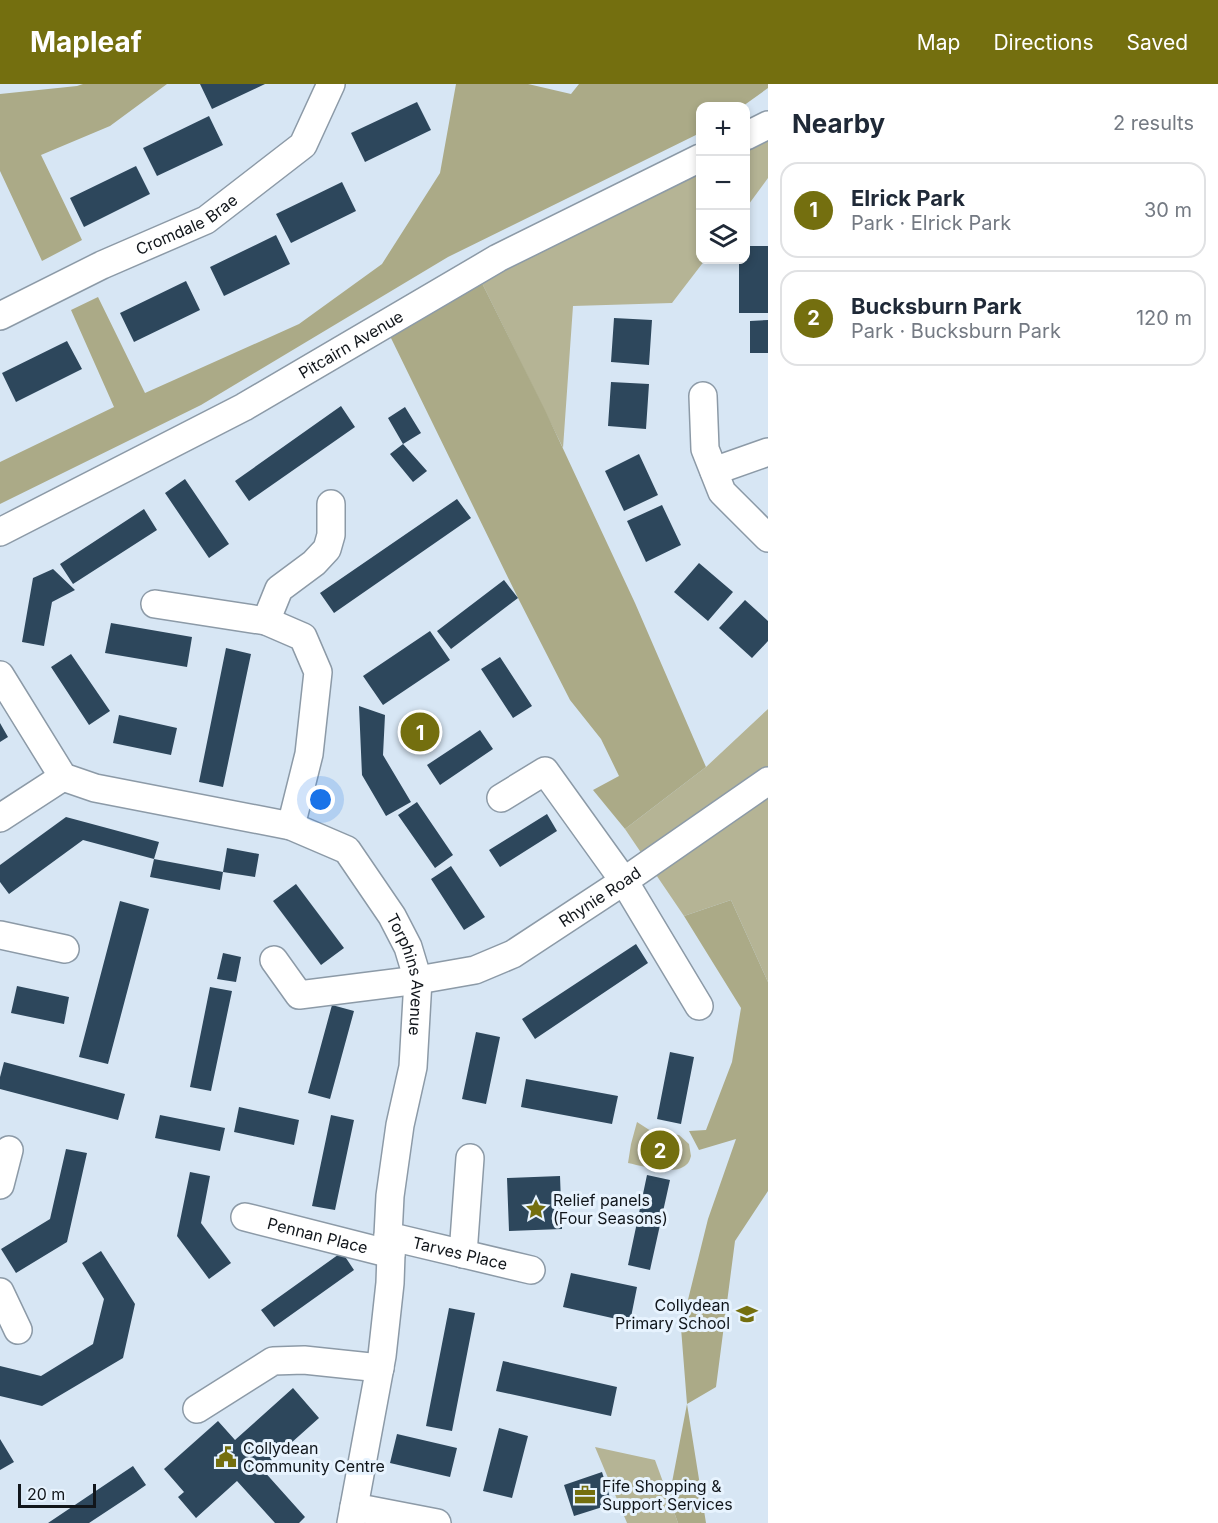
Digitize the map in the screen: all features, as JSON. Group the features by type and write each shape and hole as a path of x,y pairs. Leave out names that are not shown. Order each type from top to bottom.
{"street":[{"name":"Cromdale Brae","path":"0,316 102,265 206,220 303,145 331,84"},
{"path":"750,134 768,125"},
{"name":"Pitcairn Avenue","path":"0,532 244,407 498,258 696,160"},
{"path":"703,396 705,449 722,492 768,538"},
{"path":"714,471 768,452"},
{"path":"266,621 279,589 314,563 327,549 331,535 331,504"},
{"path":"155,604 266,621 303,636 318,672 309,754 291,826"},
{"path":"0,675 63,777 0,818"},
{"path":"501,798 545,771 624,880 699,1006"},
{"name":"Torphins Avenue","path":"63,777 95,788 291,826 347,850 392,916 408,947 418,980 413,1066 400,1125 390,1196 390,1283 380,1368 353,1515"},
{"name":"Rhynie Road","path":"274,960 299,995 418,980 475,970 513,954 768,781"},
{"path":"0,935 65,949"},
{"path":"0,1185 9,1150"},
{"path":"463,1254 470,1158"},
{"name":"Pennan Place","path":"245,1217 390,1245"},
{"name":"Tarves Place","path":"390,1245 463,1254 531,1270"},
{"path":"0,1292 18,1330"},
{"path":"197,1409 273,1362 304,1360 380,1368"},
{"path":"353,1515 437,1523"}],"green space":[{"path":"83,84 167,84 110,126 41,155 82,240 42,261 0,171 0,94"},
{"path":"456,84 528,84 571,94 579,84 768,84 768,88 749,102 696,102 696,135 448,257 201,405 0,504 0,462 114,407 71,310 98,297 145,393 299,324 382,264 440,173"},
{"path":"768,139 768,178 750,203 750,156 750,148"},
{"path":"696,173 696,264 702,264 672,303 573,306 563,448 481,281"},
{"path":"481,281 545,410 635,603 706,767 625,829 593,790 619,776 601,739 570,700 390,336"},
{"path":"768,709 768,982 731,900 684,916 625,829 706,767"},
{"path":"731,900 768,982 768,1191 735,1241 716,1387 687,1404 681,1328 708,1219 736,1139 699,1150 689,1131 706,1130 732,1062 741,1008 684,916"},
{"path":"637,1122 651,1131 679,1135 689,1144 691,1156 688,1163 681,1168 666,1170 628,1163"},
{"path":"687,1404 706,1523 678,1523 669,1498"},
{"path":"595,1447 655,1460 678,1523 627,1523"}],"building":[{"path":"200,84 265,84 212,109"},
{"path":"417,102 431,130 365,162 351,133"},
{"path":"209,116 223,145 157,176 143,148"},
{"path":"136,166 150,194 84,227 70,198"},
{"path":"342,182 356,211 291,243 276,214"},
{"path":"276,235 290,264 224,296 210,267"},
{"path":"750,246 768,246 768,313 739,313 739,264 750,264"},
{"path":"186,281 200,310 134,342 120,313"},
{"path":"614,318 652,320 649,365 611,362"},
{"path":"768,320 768,353 750,353 750,321"},
{"path":"67,341 82,369 16,402 2,373"},
{"path":"611,382 649,384 646,429 608,426"},
{"path":"341,406 355,427 249,501 235,481"},
{"path":"405,407 421,433 403,444 388,418"},
{"path":"403,444 427,471 413,482 390,454"},
{"path":"639,454 658,495 624,511 605,471"},
{"path":"185,479 229,544 209,558 165,493"},
{"path":"457,499 471,518 334,613 320,593"},
{"path":"662,505 681,545 646,562 627,521"},
{"path":"144,509 157,530 73,584 60,564"},
{"path":"699,563 733,592 708,621 674,592"},
{"path":"53,569 75,590 52,602 44,646 22,642 33,578"},
{"path":"504,580 518,598 451,649 437,631"},
{"path":"745,600 768,621 768,641 752,658 719,628"},
{"path":"111,623 192,637 187,667 105,653"},
{"path":"430,631 450,660 383,705 363,676"},
{"path":"226,648 251,654 223,787 199,782"},
{"path":"71,654 110,711 89,725 51,667"},
{"path":"500,657 532,706 513,718 481,669"},
{"path":"359,706 385,715 383,755 411,802 386,816 362,775"},
{"path":"119,715 177,728 171,755 113,743"},
{"path":"0,723 8,737 0,742"},
{"path":"480,730 493,749 440,785 427,765"},
{"path":"417,802 453,855 435,868 398,815"},
{"path":"547,814 557,831 500,867 489,850"},
{"path":"66,817 159,842 154,859 83,840 9,894 0,882 0,865"},
{"path":"227,848 259,854 255,877 223,872"},
{"path":"154,859 223,872 220,890 150,877"},
{"path":"451,866 485,917 464,930 431,879"},
{"path":"296,884 344,948 321,965 273,901"},
{"path":"120,901 149,909 108,1064 79,1057"},
{"path":"636,944 648,963 535,1039 522,1019"},
{"path":"223,953 241,957 236,982 217,979"},
{"path":"17,986 69,997 64,1024 11,1013"},
{"path":"210,987 232,991 211,1091 190,1087"},
{"path":"332,1005 354,1011 330,1099 308,1093"},
{"path":"476,1032 500,1037 486,1104 462,1099"},
{"path":"670,1052 694,1057 681,1124 657,1119"},
{"path":"4,1062 125,1094 118,1120 0,1089"},
{"path":"526,1079 618,1096 612,1124 521,1107"},
{"path":"239,1107 299,1120 294,1145 234,1132"},
{"path":"160,1115 225,1128 220,1151 155,1138"},
{"path":"331,1115 354,1120 335,1210 312,1206"},
{"path":"66,1149 87,1153 67,1242 16,1273 1,1249 50,1219"},
{"path":"190,1172 210,1176 201,1223 231,1263 209,1279 177,1236"},
{"path":"647,1175 670,1180 650,1270 628,1265"},
{"path":"560,1176 562,1229 509,1231 507,1178"},
{"path":"101,1251 135,1304 123,1358 42,1406 0,1396 0,1366 41,1376 93,1344 104,1299 82,1263"},
{"path":"342,1252 354,1270 274,1327 261,1310"},
{"path":"571,1273 637,1287 630,1322 563,1307"},
{"path":"449,1308 475,1313 452,1431 426,1426"},
{"path":"503,1361 617,1387 611,1416 496,1391"},
{"name":"Collydean Community Centre","path":"293,1388 319,1418 262,1469 305,1517 299,1523 275,1523 237,1481 196,1518 178,1497 184,1492 164,1469 218,1421 235,1440"},
{"path":"499,1428 528,1436 512,1498 483,1491"},
{"path":"397,1434 457,1448 450,1477 390,1463"},
{"path":"0,1439 14,1462 0,1470"},
{"path":"133,1466 146,1485 136,1492 89,1523 48,1523"},
{"path":"602,1472 612,1504 574,1516 564,1485"}],"place":[{"name":"Elrick Park","path":"420,732"},
{"name":"Bucksburn Park","path":"660,1150"},
{"name":"Relief panels (Four Seasons)","path":"536,1209"},
{"name":"Collydean Primary School","path":"747,1314"},
{"name":"Collydean Community Centre","path":"226,1457"},
{"name":"Fife Shopping & Support Services","path":"585,1495"}]}
